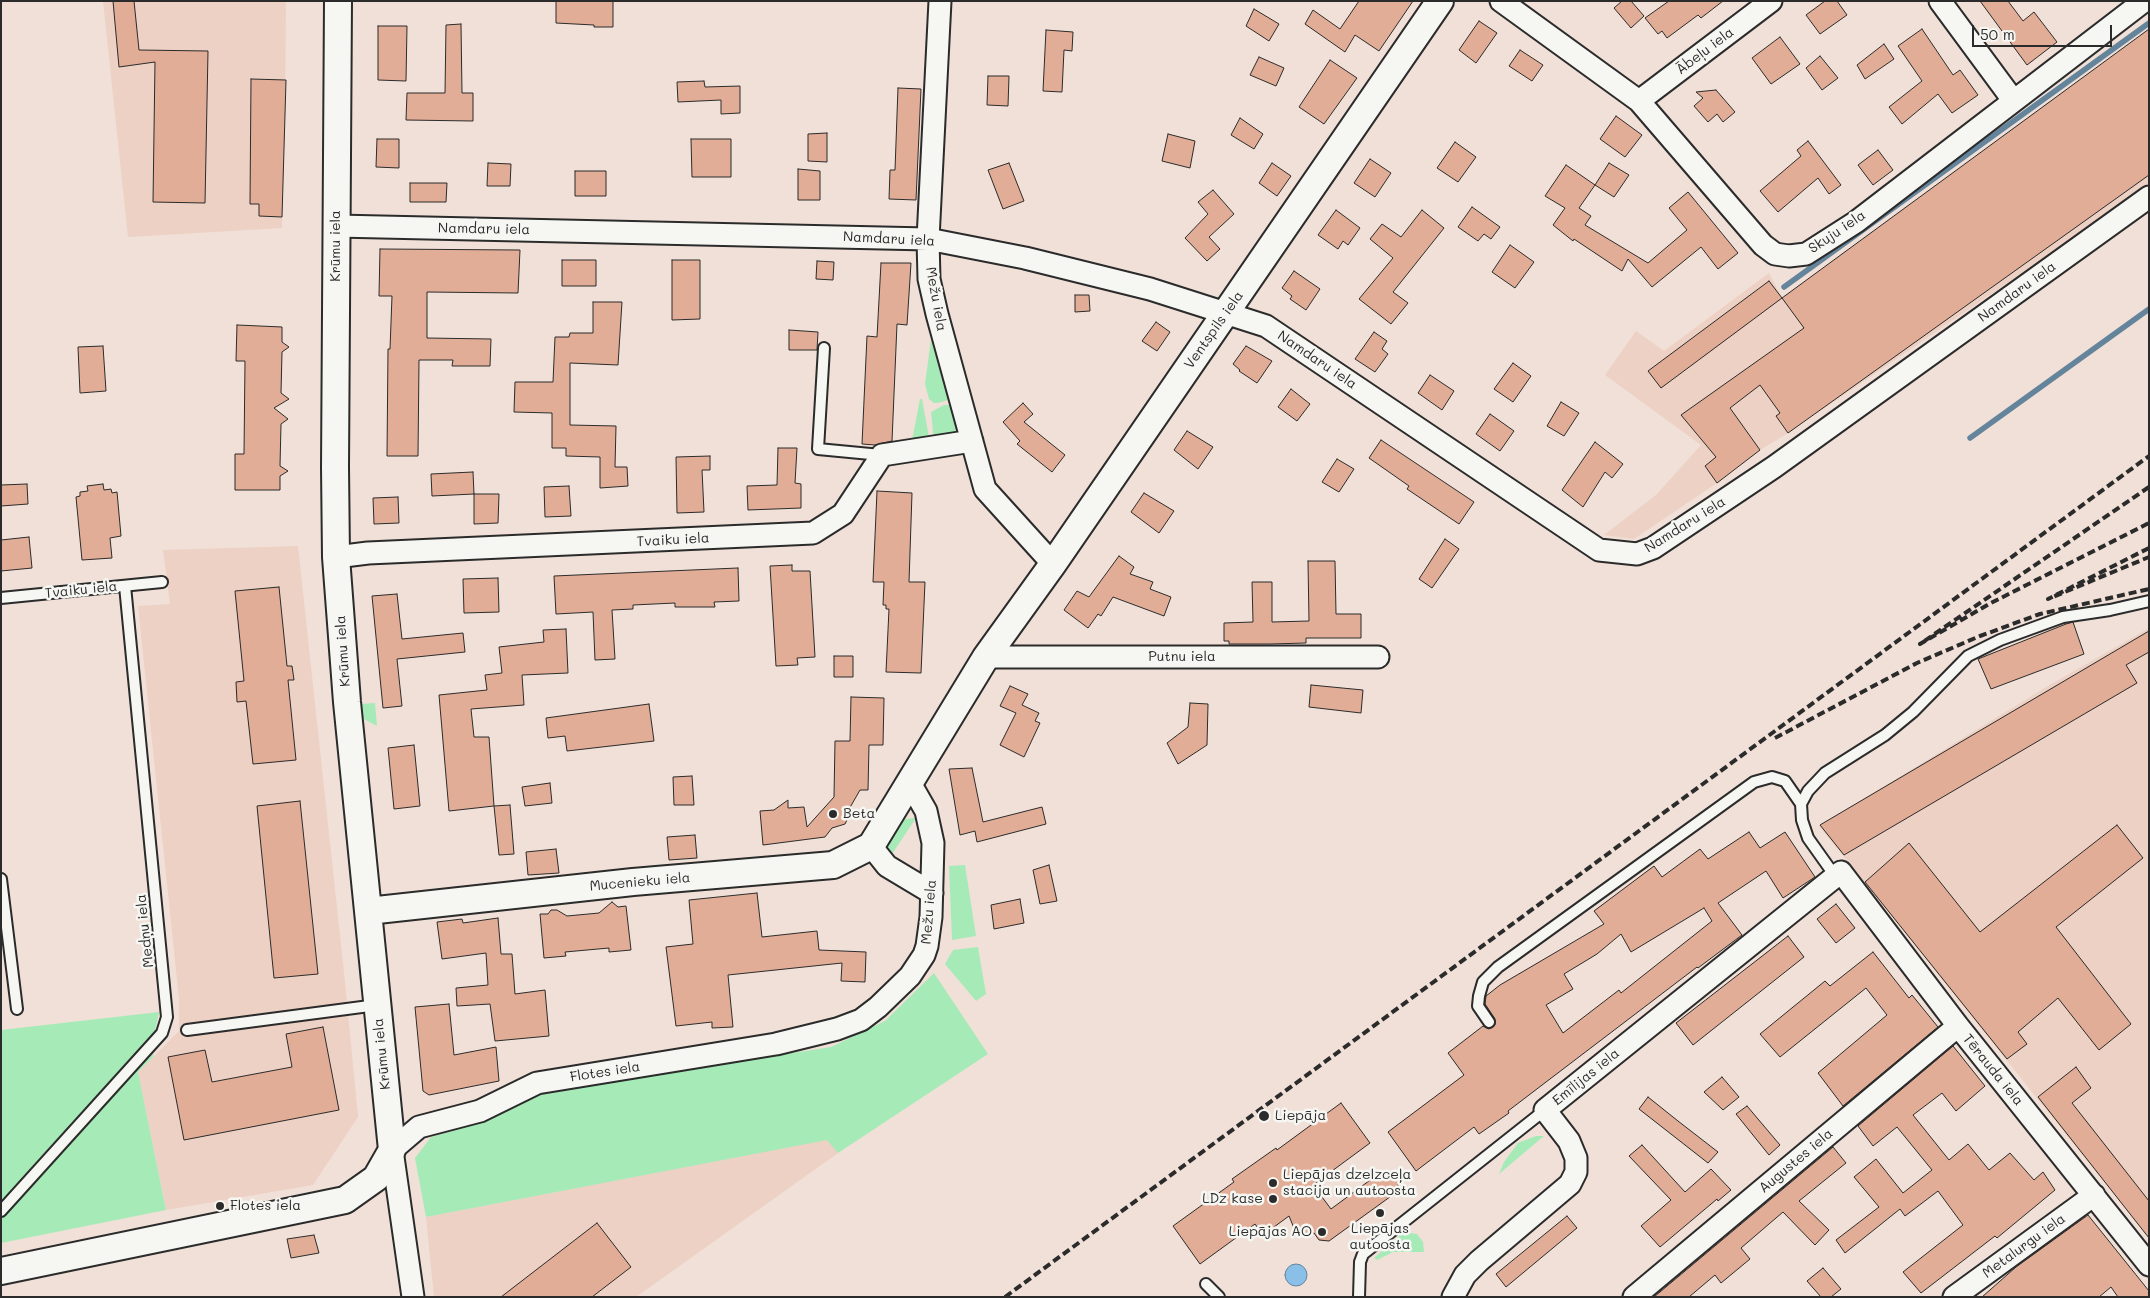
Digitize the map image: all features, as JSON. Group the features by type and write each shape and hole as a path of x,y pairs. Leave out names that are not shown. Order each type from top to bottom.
{"street":[{"name":"Krūmu iela","path":"338,1 336,557 347,702 392,1150 413,1297"},
{"name":"Mežu iela","path":"940,1 928,239 929,279 936,314 985,489 1053,564"},
{"name":"Ventspils iela","path":"986,657 1053,564 1440,1"},
{"name":"Skuju iela","path":"1501,1 1639,101 1763,245 1775,254 1789,256 1806,254 1856,222 2144,1"},
{"name":"Ābeļu iela","path":"1639,101 1771,1"},
{"path":"1940,1 2013,100"},
{"name":"Namdaru iela","path":"336,226 928,239 1025,258 1150,289 1266,326 1600,550 1637,554 1653,548 1774,467 2149,197"},
{"path":"882,455 972,441"},
{"name":"Tvaiku iela","path":"336,557 368,553 812,533 843,514 882,455"},
{"path":"932,893 887,866 871,846 986,657"},
{"name":"Putnu iela","path":"986,657 1378,657"},
{"name":"Mežu iela","path":"861,1020 878,1007 910,976 924,955 931,917 933,843 926,811 910,783"},
{"name":"Mucenieku iela","path":"368,911 633,882 833,865 871,846"},
{"name":"Tērauda iela","path":"1838,874 2149,1266"},
{"name":"Emīlijas iela","path":"1545,1110 1838,874"},
{"name":"Flotes iela","path":"1,1271 344,1200 376,1178 392,1150 419,1127 480,1111 537,1083 776,1044 837,1029 861,1020"},
{"name":"Augustes iela","path":"1634,1297 1958,1026"},
{"path":"1453,1297 1465,1275 1478,1261 1570,1184 1576,1172 1576,1158 1569,1141 1545,1110"},
{"name":"Metalurgu iela","path":"1954,1297 2094,1195"}],"lane":[{"path":"824,348 818,449 882,455"},
{"name":"Tvaiku iela","path":"1,598 162,582"},
{"name":"Medņu iela","path":"1,1211 162,1033 168,1017 125,586"},
{"path":"1801,804 1808,792 1825,773 1885,735 1913,712 1968,656 2000,640 2063,617 2110,610 2149,600"},
{"path":"1488,1022 1478,1006 1479,996 1483,982 1498,967 1754,782 1772,777 1785,781 1801,804 1802,820 1808,838 1838,874"},
{"path":"1,879 17,1009"},
{"path":"187,1030 377,1005"},
{"name":"Emīlijas iela","path":"1359,1297 1360,1262 1363,1254 1545,1110"},
{"path":"1206,1284 1219,1297"}],"shaded area":[{"path":"103,1 286,1 285,122 282,123 284,132 282,228 128,237"},
{"path":"2149,29 2149,186 1788,433 1760,450 1717,483 1634,539 1604,535 1656,495 1701,445 1605,375 1636,331 1664,351 1769,273 1782,298"},
{"path":"298,546 358,1117 313,1185 166,1210 138,1072 179,1031 179,999 138,606 170,604 163,550"},
{"path":"2149,628 2149,1238 1819,826 2048,686"},
{"path":"828,1139 838,1153 636,1297 434,1297 426,1217"}],"green space":[{"path":"931,339 948,400 938,403 934,403 929,399 925,384"},
{"path":"920,399 922,399 930,443 911,446"},
{"path":"944,405 950,405 958,437 934,442 931,412"},
{"path":"375,703 377,726 362,718 359,704"},
{"path":"916,818 890,857 886,846 900,821"},
{"path":"965,865 976,936 952,940 949,866"},
{"path":"978,947 986,994 976,1001 945,964 953,950"},
{"path":"934,973 988,1054 838,1153 827,1140 426,1217 415,1158 431,1137 486,1121 549,1091 831,1047 885,1021"},
{"path":"159,1012 154,1036 153,1057 138,1072 166,1210 1,1243 1,1030"},
{"path":"1536,1136 1544,1136 1499,1174 1504,1162 1518,1143"},
{"path":"1417,1234 1423,1242 1424,1252 1393,1252 1377,1260 1374,1258 1400,1235"}],"water":[{"path":"1292,1264 1300,1264 1307,1271 1307,1279 1300,1286 1292,1286 1285,1279 1285,1271"}],"building":[{"path":"113,1 134,1 139,50 208,51 205,203 153,202 155,62 119,67"},
{"path":"556,1 613,1 613,27 556,23"},
{"path":"1359,1 1413,1 1379,51 1355,35 1345,52 1305,24 1313,10 1340,29"},
{"path":"1622,1 1631,1 1644,16 1631,28 1614,8"},
{"path":"1669,1 1723,1 1701,18 1698,15 1667,38 1662,31 1658,34 1645,18"},
{"path":"1825,1 1837,1 1847,15 1820,34 1806,15"},
{"path":"1980,1 2008,1 2023,21 2034,12 2057,42 2027,65"},
{"path":"1254,9 1279,24 1269,41 1246,26"},
{"path":"1479,21 1497,33 1476,63 1459,50"},
{"path":"461,24 462,93 473,93 473,121 406,120 407,93 445,93 446,25"},
{"path":"378,26 407,26 406,81 378,80"},
{"path":"1922,29 1953,75 1960,70 1978,95 1952,113 1938,94 1902,124 1889,107 1922,81 1898,46"},
{"path":"2149,29 2149,175 1788,433 1776,416 1780,413 1760,385 1730,408 1760,450 1717,483 1705,466 1716,457 1681,415 1804,328 1782,298"},
{"path":"1046,30 1073,32 1072,51 1064,50 1062,92 1043,91"},
{"path":"1780,37 1800,64 1771,84 1752,58"},
{"path":"1884,44 1894,59 1865,79 1857,65"},
{"path":"1520,50 1543,65 1532,81 1509,66"},
{"path":"1820,56 1838,78 1822,90 1806,68"},
{"path":"1259,57 1284,68 1276,86 1250,75"},
{"path":"1330,60 1357,78 1324,124 1299,107"},
{"path":"988,76 1009,76 1008,106 987,105"},
{"path":"251,79 286,80 282,217 259,216 259,204 250,204"},
{"path":"704,81 705,87 740,86 740,113 721,114 721,100 678,102 677,82"},
{"path":"898,88 921,89 916,200 889,199 890,170 895,170"},
{"path":"1716,90 1735,112 1723,122 1717,114 1708,122 1694,106 1703,98 1696,92"},
{"path":"1616,116 1642,135 1625,157 1600,139"},
{"path":"1240,118 1263,134 1254,149 1231,135"},
{"path":"827,133 827,162 808,161 808,134"},
{"path":"1168,134 1195,141 1190,168 1162,161"},
{"path":"377,139 399,139 399,168 376,167"},
{"path":"691,139 731,139 731,177 692,177"},
{"path":"1808,141 1841,185 1829,194 1818,178 1778,212 1760,191 1801,156 1797,150"},
{"path":"1455,142 1476,157 1458,182 1437,168"},
{"path":"1878,150 1893,170 1873,185 1858,165"},
{"path":"1370,159 1391,173 1375,197 1354,183"},
{"path":"488,163 511,164 510,186 487,186"},
{"path":"1009,163 1024,201 1003,209 988,170"},
{"path":"1272,163 1291,176 1277,196 1259,183"},
{"path":"1609,163 1629,175 1614,197 1595,185"},
{"path":"1566,165 1595,185 1579,208 1591,216 1585,225 1648,263 1687,230 1669,208 1688,192 1738,253 1718,269 1701,247 1652,287 1628,259 1622,271 1574,239 1573,241 1553,225 1565,208 1545,196"},
{"path":"798,169 820,171 820,200 798,200"},
{"path":"575,171 606,171 606,196 575,196"},
{"path":"410,183 447,183 446,202 410,202"},
{"path":"1213,190 1234,214 1209,237 1220,249 1207,261 1185,238 1208,214 1198,202"},
{"path":"1472,207 1500,227 1491,239 1484,234 1478,241 1458,227"},
{"path":"1336,210 1360,228 1348,245 1343,241 1338,249 1318,235"},
{"path":"1422,210 1444,228 1393,292 1408,303 1391,324 1359,299 1393,258 1370,239 1382,224 1401,237"},
{"path":"1510,245 1534,262 1515,288 1492,272"},
{"path":"380,249 520,250 518,293 427,292 427,338 491,339 490,366 452,366 453,360 419,360 418,456 387,456 388,349 390,349 392,296 379,296"},
{"path":"562,260 596,260 596,286 562,286"},
{"path":"672,260 700,260 700,319 672,320"},
{"path":"817,261 834,262 833,280 816,279"},
{"path":"881,263 911,263 907,325 897,324 892,441 875,445 862,444 867,336 877,337"},
{"path":"1294,271 1320,289 1306,310 1290,299 1292,296 1282,288"},
{"path":"1769,281 1782,298 1661,388 1648,371"},
{"path":"1075,295 1089,295 1090,311 1075,312"},
{"path":"593,302 622,302 618,365 570,363 570,425 616,426 615,467 627,467 628,486 600,488 600,457 566,456 566,448 552,448 552,413 514,412 515,382 553,382 555,337 569,337 570,333 593,333"},
{"path":"1156,322 1170,332 1157,351 1142,341"},
{"path":"237,325 282,327 282,342 289,347 282,352 281,393 289,399 274,408 288,419 281,424 280,466 288,471 280,476 280,490 235,490 235,454 244,454 245,361 236,361"},
{"path":"789,330 818,332 817,350 789,350"},
{"path":"1374,332 1387,341 1382,349 1388,354 1375,372 1355,359"},
{"path":"103,346 106,391 80,393 78,347"},
{"path":"1246,346 1272,361 1257,383 1239,371 1233,364"},
{"path":"1513,363 1531,376 1513,402 1494,389"},
{"path":"1430,375 1454,391 1442,410 1418,393"},
{"path":"1291,389 1310,404 1297,421 1278,407"},
{"path":"1561,402 1579,413 1564,436 1547,426"},
{"path":"1023,403 1033,414 1024,422 1065,455 1052,472 1017,444 1020,441 1003,422"},
{"path":"1490,414 1514,431 1500,451 1476,434"},
{"path":"1187,431 1213,447 1198,469 1174,450"},
{"path":"1381,440 1474,502 1459,524 1407,489 1409,486 1369,458"},
{"path":"1595,442 1623,464 1612,478 1605,472 1583,507 1562,490"},
{"path":"778,448 797,448 795,483 801,484 801,508 748,510 747,486 777,485"},
{"path":"710,456 710,470 702,470 704,512 677,513 676,457"},
{"path":"1337,459 1354,469 1339,492 1322,482"},
{"path":"473,472 474,494 432,496 431,474"},
{"path":"27,484 28,504 1,506 1,485"},
{"path":"103,484 104,490 111,489 112,493 117,492 121,536 110,538 112,558 82,560 76,497 80,496 80,492 88,491 87,486"},
{"path":"569,486 571,516 545,517 544,487"},
{"path":"877,491 912,493 909,582 925,582 921,673 886,672 889,609 886,609 886,605 883,605 884,582 873,582"},
{"path":"1144,493 1174,511 1159,533 1131,512"},
{"path":"474,494 499,494 498,523 474,524"},
{"path":"398,497 399,523 374,524 373,498"},
{"path":"29,537 32,568 1,571 1,540"},
{"path":"1445,539 1459,549 1432,588 1419,579"},
{"path":"1119,556 1134,567 1130,574 1153,582 1150,589 1171,597 1164,616 1113,597 1101,616 1098,614 1088,628 1064,610 1077,591 1089,597"},
{"path":"1308,561 1335,561 1336,614 1361,614 1361,638 1306,638 1306,643 1270,644 1229,644 1229,641 1224,641 1224,623 1253,622 1252,582 1272,582 1272,622 1309,621"},
{"path":"792,565 792,571 810,571 815,657 797,658 798,665 776,666 770,566"},
{"path":"738,568 739,601 714,602 715,607 675,607 675,603 633,605 633,609 612,610 615,659 595,660 593,612 556,614 554,576"},
{"path":"498,578 499,612 464,613 463,579"},
{"path":"279,587 287,666 292,666 294,680 288,680 296,760 253,764 246,701 237,702 236,682 244,681 235,591"},
{"path":"397,594 402,639 463,633 465,652 397,659 402,706 383,708 372,596"},
{"path":"2073,622 2084,654 1991,689 1978,659"},
{"path":"566,629 568,673 522,675 524,705 471,709 474,737 489,737 494,806 449,811 439,695 487,690 485,675 502,673 499,647 544,642 543,630"},
{"path":"2149,631 2149,652 2126,665 2137,683 1844,855 1820,825"},
{"path":"834,656 853,656 853,677 834,677"},
{"path":"1311,685 1363,690 1361,713 1309,707"},
{"path":"1010,686 1028,694 1022,705 1039,713 1035,721 1040,723 1024,757 1000,745 1016,713 1000,706"},
{"path":"851,697 884,698 883,745 869,745 868,790 860,790 848,811 848,818 845,824 832,828 825,837 763,845 760,811 774,810 788,800 788,808 804,807 807,827 834,797 835,741 850,741"},
{"path":"1190,703 1208,704 1207,745 1178,764 1167,743 1188,727"},
{"path":"649,704 654,741 567,751 565,736 548,738 546,718"},
{"path":"414,745 420,806 394,809 388,748"},
{"path":"972,768 983,822 1042,807 1046,824 977,842 975,831 960,835 949,769"},
{"path":"692,776 694,805 674,805 673,777"},
{"path":"550,783 552,803 525,806 522,787"},
{"path":"300,801 318,974 274,978 257,806"},
{"path":"510,805 514,854 499,855 494,806"},
{"path":"2117,825 2143,858 2056,927 2131,1024 2099,1050 2058,998 2018,1032 2027,1044 2007,1059 1865,882 1909,843 1980,932"},
{"path":"1749,832 1760,848 1785,832 1815,877 1783,898 1766,871 1718,903 1742,935 1508,1111 1509,1113 1479,1134 1474,1127 1416,1171 1388,1132 1464,1075 1448,1053 1483,1026 1489,1029 1495,1025 1495,1019 1485,1004 1486,996 1500,985 1604,924 1594,911 1654,866 1662,877 1700,849 1708,859","holes":["1704,908 1712,921 1621,993 1619,990 1563,1033 1546,1005 1573,989 1564,974 1597,954 1621,934 1631,952"]},
{"path":"695,835 697,858 669,860 667,837"},
{"path":"556,849 559,873 528,875 526,852"},
{"path":"1049,865 1057,901 1040,904 1033,870"},
{"path":"757,893 762,937 817,931 819,950 866,952 865,982 841,981 842,963 728,975 733,1027 712,1028 712,1022 676,1026 666,947 693,944 689,900"},
{"path":"1020,899 1024,923 994,929 991,905"},
{"path":"612,902 618,907 626,906 631,950 609,952 609,948 565,952 566,956 544,958 540,914 548,914 551,910 557,910 567,916 599,913"},
{"path":"1836,904 1855,928 1836,943 1817,919"},
{"path":"498,918 501,954 512,954 515,994 545,990 549,1036 495,1041 490,1004 457,1006 456,988 488,985 486,953 442,959 437,922 462,919 463,923"},
{"path":"1788,936 1804,957 1693,1045 1676,1023"},
{"path":"1873,952 1909,998 1912,995 1938,1027 1843,1106 1818,1073 1887,1015 1866,988 1780,1057 1760,1034 1825,981 1830,986"},
{"path":"449,1004 454,1055 496,1047 499,1081 429,1095 423,1091 415,1007"},
{"path":"323,1027 339,1110 184,1140 168,1057 205,1050 212,1082 292,1067 286,1034"},
{"path":"1953,1046 1985,1086 1956,1111 1942,1093 1913,1115 1949,1160 1968,1144 1989,1170 2010,1153 2034,1180 2043,1172 2055,1190 1997,1238 1995,1236 1921,1293 1903,1272 1963,1225 1938,1191 1905,1216 1900,1209 1845,1253 1836,1240 1879,1207 1854,1177 1876,1159 1903,1193 1932,1170 1897,1127 1873,1146 1858,1126"},
{"path":"2076,1067 2091,1088 2072,1103 2149,1201 2149,1238 2038,1097"},
{"path":"1722,1077 1739,1097 1723,1110 1704,1092"},
{"path":"1648,1097 1718,1152 1708,1163 1639,1109"},
{"name":"Liepājas dzelzceļa stacija un autoosta","path":"1341,1103 1370,1143 1313,1185 1331,1209 1381,1172 1400,1174 1397,1191 1329,1241 1319,1240 1314,1233 1296,1233 1289,1216 1263,1235 1255,1224 1200,1264 1173,1226 1234,1182 1232,1179 1276,1148 1277,1150"},
{"path":"1747,1106 1780,1145 1769,1155 1736,1114"},
{"path":"1642,1145 1685,1192 1711,1169 1731,1190 1718,1201 1717,1199 1660,1247 1641,1226 1671,1200 1629,1156"},
{"path":"1833,1147 1846,1163 1799,1201 1829,1230 1815,1245 1783,1212 1741,1248 1750,1259 1721,1283 1715,1275 1689,1297 1654,1297"},
{"path":"2088,1215 2149,1291 2149,1297 2118,1297 2111,1287 2099,1297 1982,1297 2016,1267"},
{"path":"1567,1216 1577,1228 1506,1287 1496,1274"},
{"path":"597,1223 631,1267 592,1297 501,1297"},
{"path":"314,1235 319,1253 291,1258 287,1239"},
{"path":"1823,1268 1841,1289 1831,1297 1821,1297 1807,1281"}],"waterway":[{"path":"1784,287 2149,23"},
{"path":"1970,438 2149,309"}],"railway":[{"path":"1005,1297 2149,456"},
{"path":"2149,487 1920,644 1991,603 2149,523"},
{"path":"2149,548 2048,599 2149,557"},
{"path":"1775,738 1917,663 1980,636 2040,614 2149,589"}],"place":[{"name":"Beta","path":"833,814"},
{"name":"Liepāja","path":"1264,1116"},
{"name":"Liepājas dzelzceļa stacija un autoosta","path":"1273,1183"},
{"name":"LDz kase","path":"1273,1199"},
{"name":"Flotes iela","path":"220,1206"},
{"name":"Liepājas autoosta","path":"1380,1213"},
{"name":"Liepājas AO","path":"1322,1232"}]}
